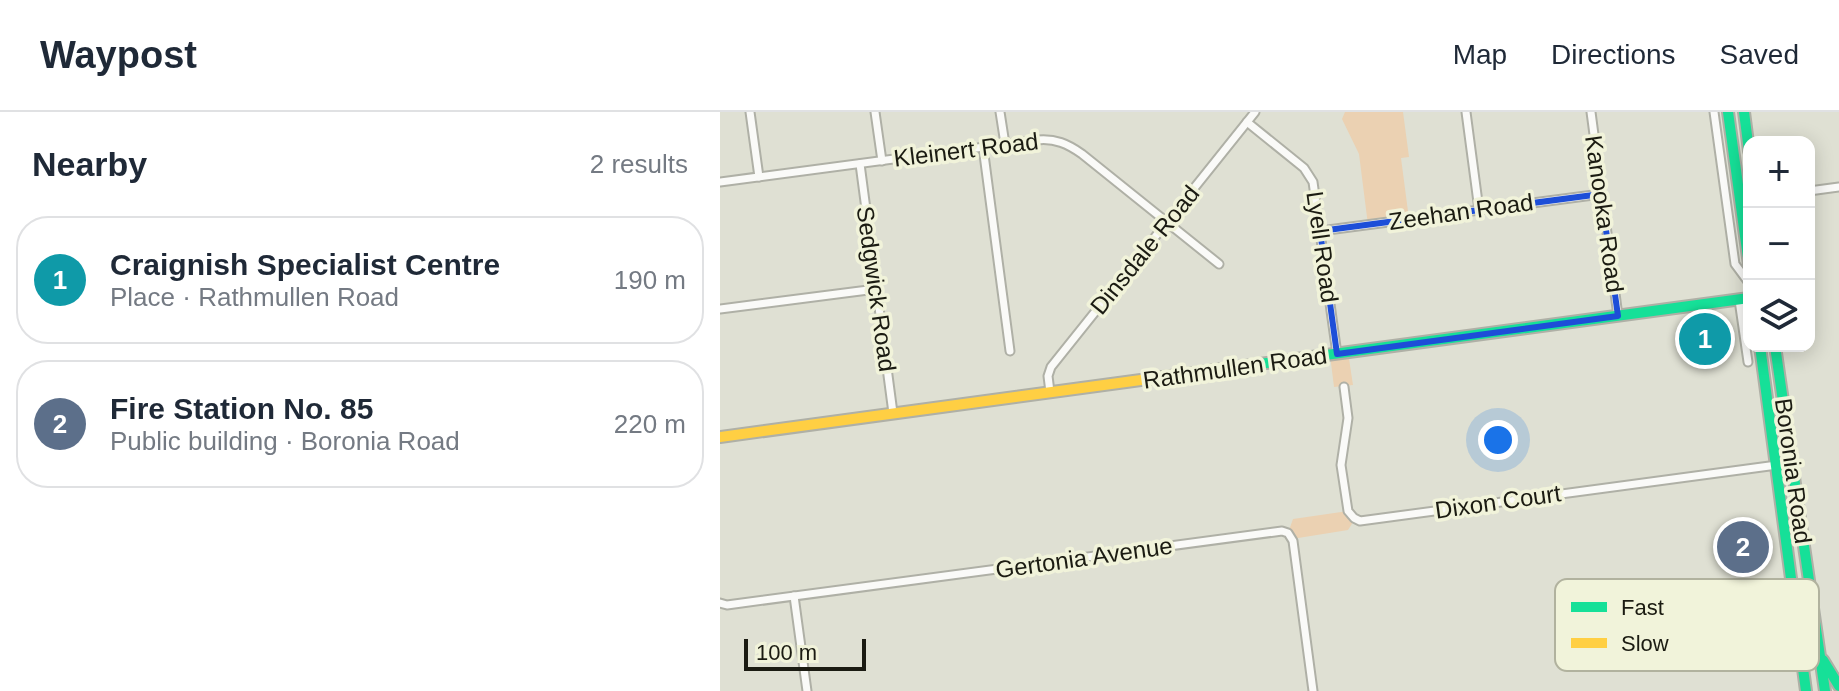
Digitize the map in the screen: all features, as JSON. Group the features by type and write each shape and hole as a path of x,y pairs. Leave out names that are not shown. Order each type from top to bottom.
{"street":[{"path":"750,112 759,177"},
{"path":"875,112 882,161"},
{"path":"1000,112 1005,144"},
{"name":"Dinsdale Road","path":"1050,392 1048,376 1051,367 1255,112"},
{"path":"1466,112 1479,210"},
{"name":"Kanooka Road","path":"1591,112 1618,316"},
{"path":"1714,112 1735,264 1747,280"},
{"path":"1728,112 1743,194"},
{"path":"1744,112 1747,136"},
{"name":"Lyell Road","path":"1247,122 1307,172 1314,187 1337,354"},
{"name":"Kleinert Road","path":"720,182 1054,140 1082,154 1219,264"},
{"path":"983,147 1010,351"},
{"name":"Sedgwick Road","path":"860,164 893,413"},
{"path":"1815,190 1839,187"},
{"name":"Zeehan Road","path":"1320,231 1601,194"},
{"path":"720,309 876,289"},
{"name":"Rathmullen Road","path":"720,437 1743,299"},
{"path":"1747,352 1748,362"},
{"name":"Boronia Road","path":"1761,352 1792,579"},
{"name":"Boronia Road","path":"1776,352 1809,579"},
{"name":"Dixon Court","path":"1344,387 1348,418 1341,465 1348,511 1360,521 1777,465"},
{"name":"Gertonia Avenue","path":"720,603 727,605 1282,531 1288,533 1293,541 1313,691"},
{"path":"794,596 807,691"},
{"path":"1819,652 1839,686"},
{"name":"Boronia Road","path":"1819,652 1825,691"},
{"name":"Boronia Road","path":"1803,671 1806,691"}],"highlighted area":[{"path":"1601,194 1618,316 1337,354 1320,231"}],"shaded area":[{"path":"1345,112 1403,112 1409,157 1401,158 1409,219 1368,225 1359,154 1342,119"},
{"path":"1348,352 1353,385 1334,387 1330,355"},
{"path":"1348,511 1355,519 1348,530 1292,539 1288,533 1293,519"}],"traffic: fast":[{"path":"1728,112 1743,221"},
{"path":"1744,112 1747,136"},
{"path":"1163,377 1743,299"},
{"path":"1761,352 1791,579"},
{"path":"1776,352 1809,579"},
{"path":"1819,650 1825,691"},
{"path":"1823,660 1839,686"},
{"path":"1803,671 1806,691"}],"traffic: slow":[{"path":"720,437 1163,377"}],"place":[{"name":"Craignish Specialist Centre","path":"1705,339"},
{"name":"Fire Station No. 85","path":"1743,547"}]}
